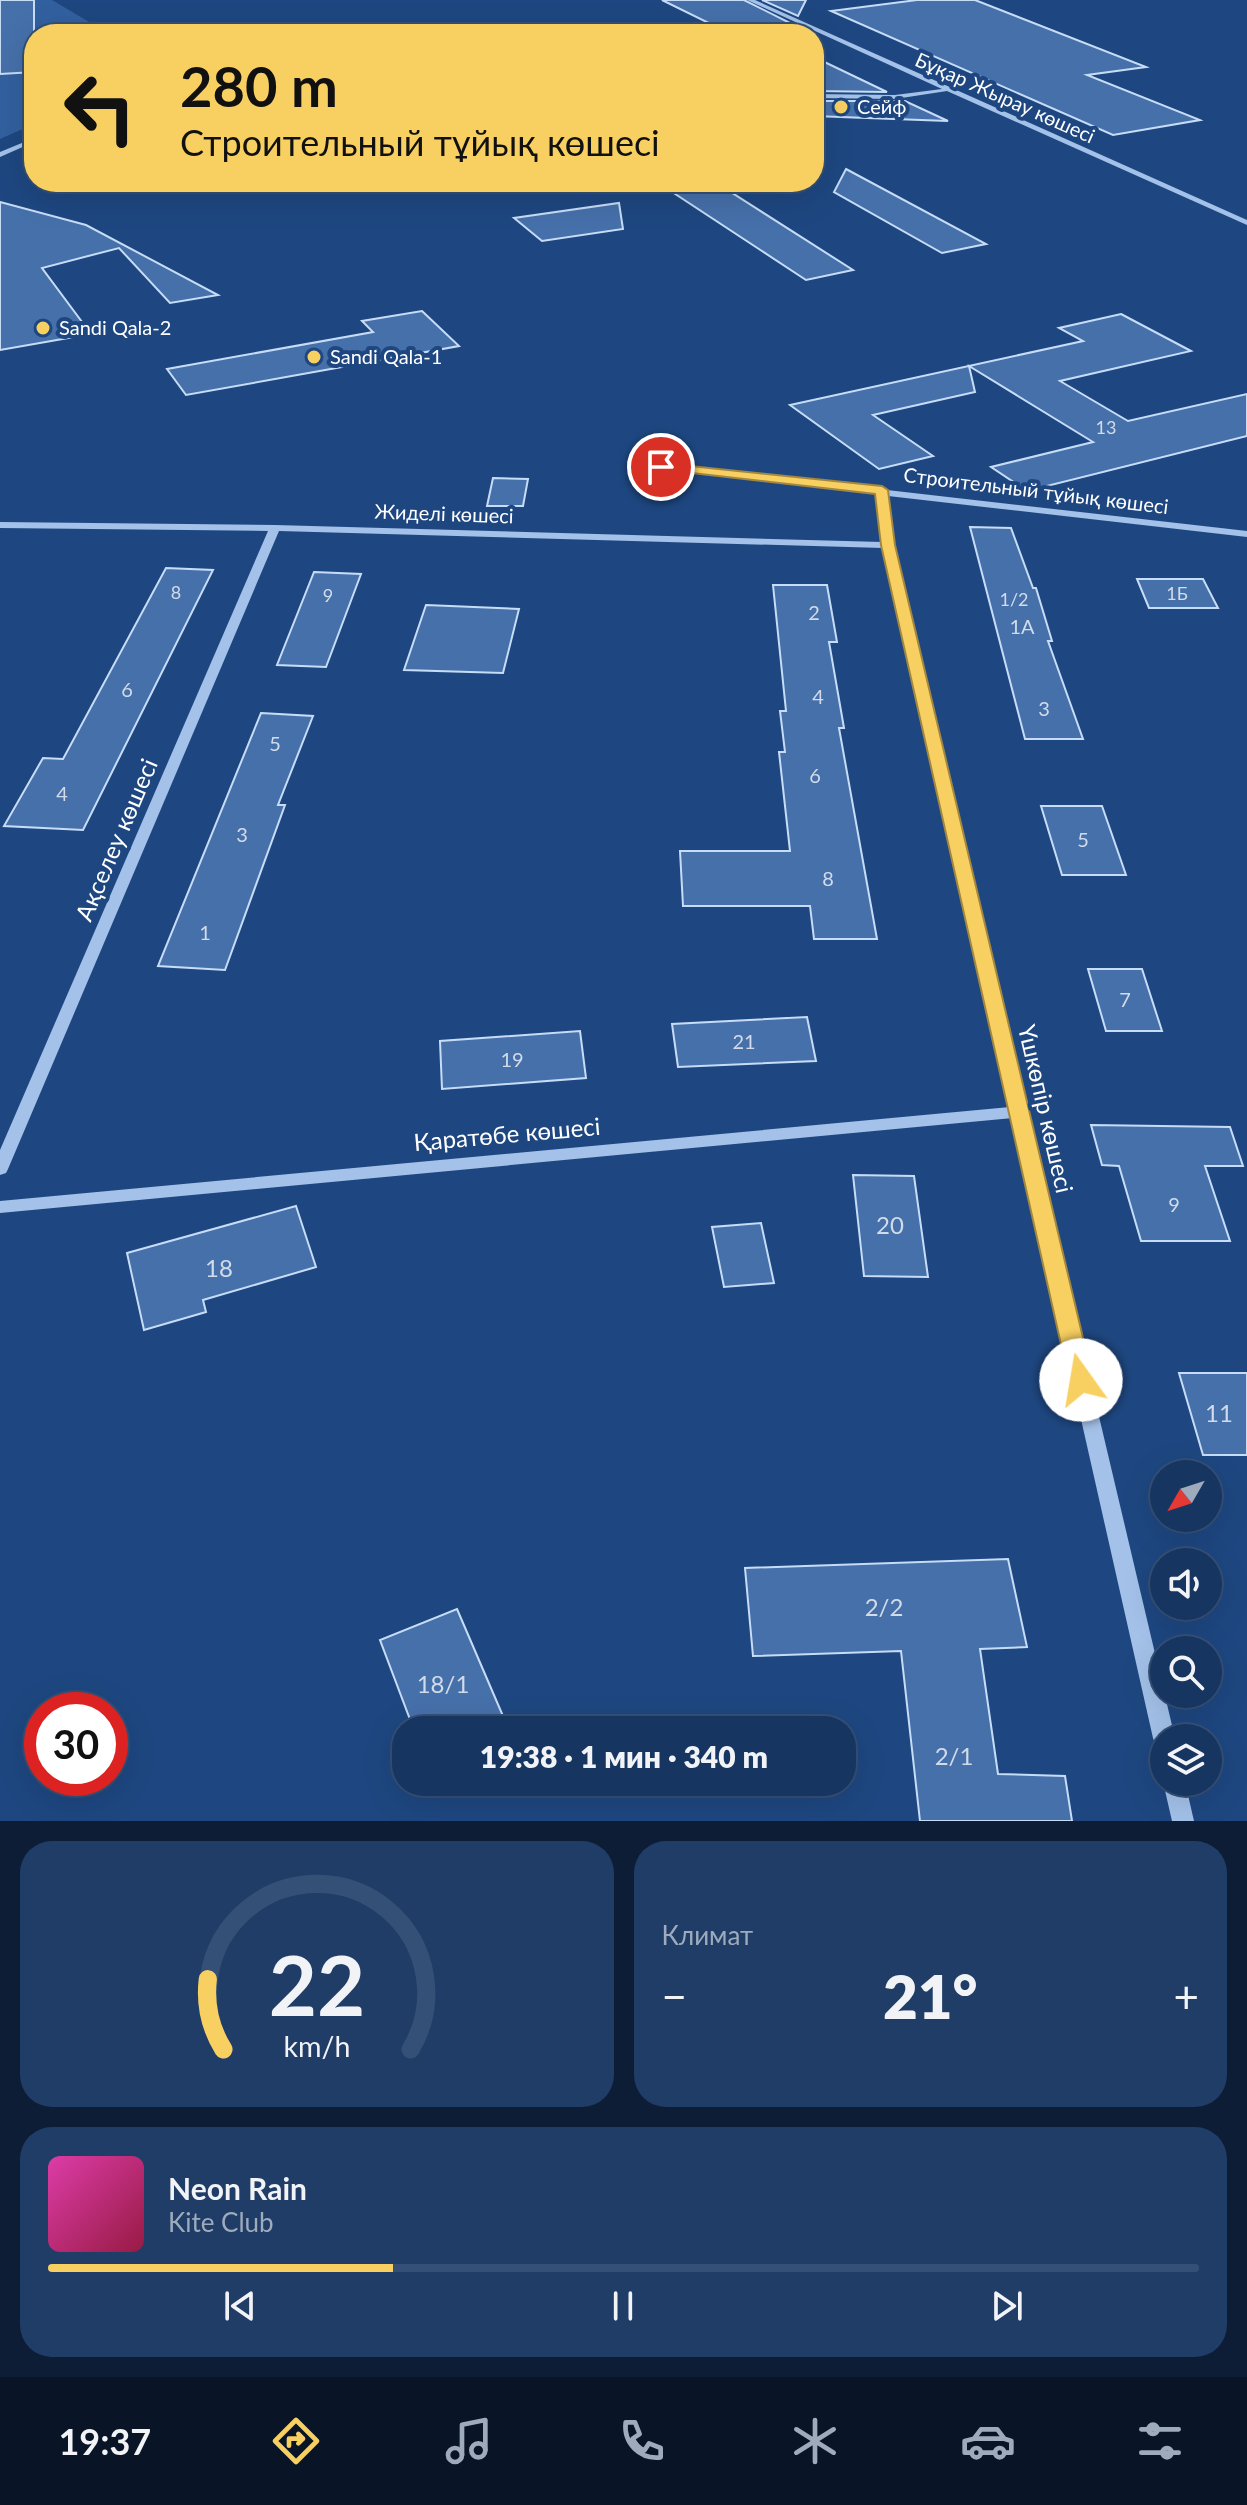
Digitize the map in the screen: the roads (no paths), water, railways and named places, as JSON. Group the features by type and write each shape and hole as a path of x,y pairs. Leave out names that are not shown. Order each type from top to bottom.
{"street":[{"name":"Бұқар Жырау көшесі","path":"750,0 802,24"},
{"name":"Бұқар Жырау көшесі","path":"824,34 1247,223"},
{"path":"824,96 895,97 946,90"},
{"path":"0,155 24,144"},
{"name":"Строительный тұйық көшесі","path":"630,463 1247,534"},
{"name":"Үшкөпір көшесі","path":"882,490 888,545 1161,1724"},
{"name":"Жиделі көшесі","path":"0,525 275,528 888,545"},
{"name":"Ақселеу көшесі","path":"0,1169 275,528"},
{"name":"Қаратөбе көшесі","path":"0,1207 1019,1112"},
{"path":"1177,1796 1183,1821"}],"place":[{"name":"Сейф","path":"841,107"},
{"name":"Sandi Qala-2","path":"43,328"},
{"name":"Sandi Qala-1","path":"314,357"}]}
